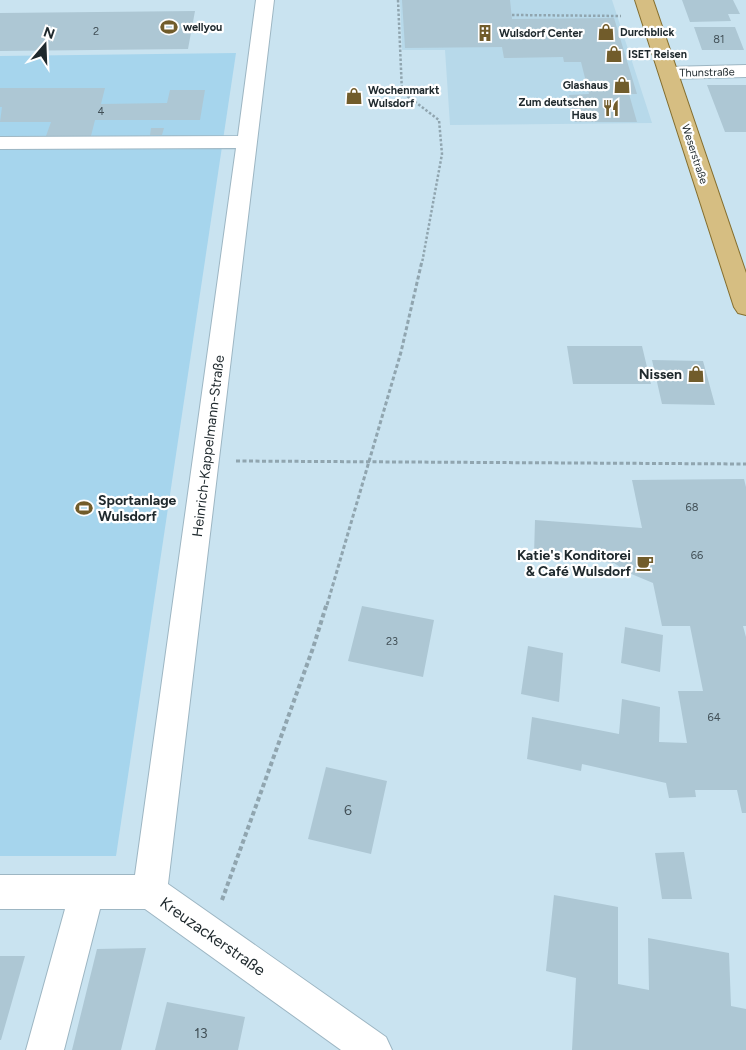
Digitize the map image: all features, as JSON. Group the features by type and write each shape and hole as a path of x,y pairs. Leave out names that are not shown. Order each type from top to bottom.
{"main road":[{"name":"Weserstraße","path":"647,8 739,269 746,307"}],"street":[{"name":"Heinrich-Kappelmann-Straße","path":"150,892 265,0"},
{"name":"Thunstraße","path":"668,72 746,71"},
{"path":"0,143 247,142"},
{"name":"Kreuzackerstraße","path":"0,892 150,892 374,1050"},
{"path":"45,1050 87,892"}],"path":[{"path":"210,935 313,648 352,523 405,334 426,245 442,154 439,120 402,92 398,0"},
{"path":"512,15 647,8"},
{"path":"206,460 368,463 746,464"}],"shaded area":[{"path":"400,0 612,0 652,123 450,125 445,50 402,50"},
{"name":"Sportanlage Wulsdorf","path":"236,53 116,856 0,856 0,56"}],"building":[{"path":"402,0 510,0 512,19 614,18 637,94 629,94 637,122 575,122 569,95 589,94 581,62 564,62 563,57 504,58 502,47 405,48"},
{"path":"682,0 733,0 740,14 728,14 731,21 690,22"},
{"path":"195,11 188,49 0,51 0,13"},
{"path":"694,27 735,27 744,50 702,50"},
{"path":"707,85 746,85 746,132 725,132"},
{"path":"0,88 105,88 101,104 167,103 170,90 205,90 200,120 95,120 91,136 46,136 51,122 0,122 2,107 0,107"},
{"path":"151,128 164,128 162,135 150,135"},
{"path":"567,346 642,346 651,384 573,384"},
{"path":"652,360 703,361 715,405 662,404"},
{"path":"744,479 746,487 746,626 743,626 746,637 746,813 742,813 737,790 695,790 696,797 669,798 666,783 582,764 581,771 527,759 532,717 619,734 622,699 660,707 659,742 687,743 678,691 703,691 690,626 662,626 653,583 629,573 614,563 534,555 535,520 642,528 632,480"},
{"path":"362,606 434,620 423,677 348,661"},
{"path":"625,627 663,635 660,672 621,663"},
{"path":"528,646 563,653 559,702 521,694"},
{"path":"326,767 387,781 371,854 308,839"},
{"path":"684,852 692,899 662,899 655,853"},
{"path":"554,895 618,907 618,984 649,990 648,938 729,953 731,1006 746,1009 746,1050 572,1050 576,978 546,971"},
{"path":"146,948 121,1050 72,1050 97,949"},
{"path":"0,956 25,956 1,1040 0,1040"},
{"path":"167,1002 245,1017 238,1050 155,1050"}],"place":[{"name":"wellyou","path":"169,27"},
{"name":"Durchblick","path":"606,32"},
{"name":"Wulsdorf Center","path":"485,33"},
{"name":"ISET Reisen","path":"614,54"},
{"name":"Glashaus","path":"622,85"},
{"name":"Wochenmarkt Wulsdorf","path":"354,96"},
{"name":"Zum deutschen Haus","path":"611,108"},
{"name":"Nissen","path":"696,374"},
{"name":"Sportanlage Wulsdorf","path":"84,508"},
{"name":"Katie's Konditorei & Café Wulsdorf","path":"645,563"}]}
